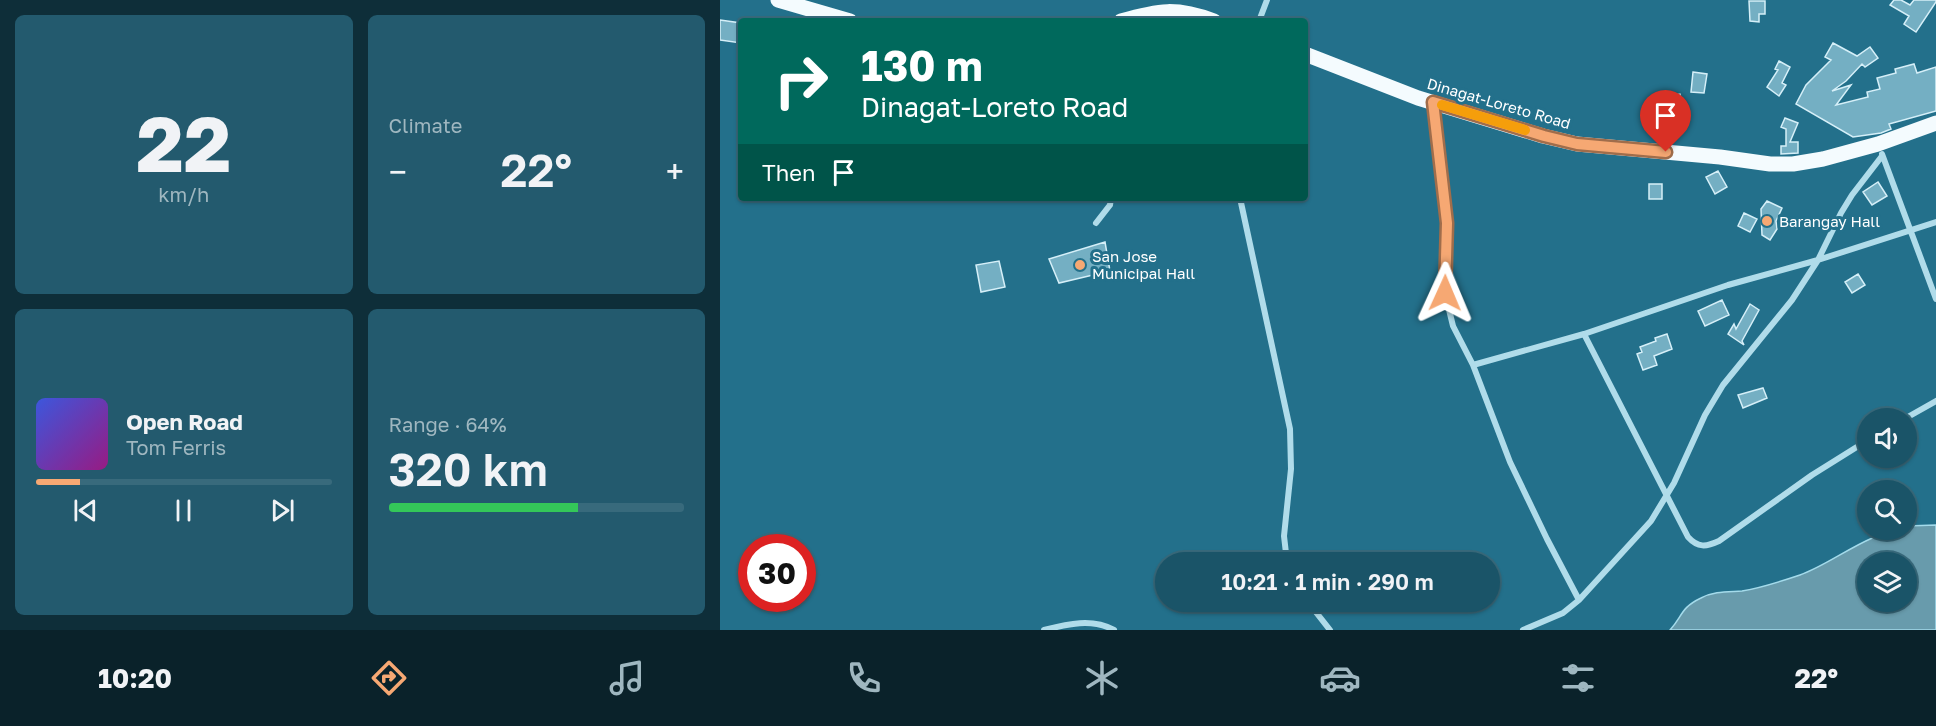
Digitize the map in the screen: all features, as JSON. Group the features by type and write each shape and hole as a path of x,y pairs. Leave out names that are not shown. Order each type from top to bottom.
{"main road":[{"path":"778,0 840,18"},
{"path":"1135,18 1168,11 1195,17"},
{"name":"Dinagat-Loreto Road","path":"1308,55 1433,102 1577,144 1770,164 1809,162 1880,150 1936,123"}],"street":[{"path":"1260,18 1267,0"},
{"path":"1433,102 1447,223 1445,293 1453,326 1473,365 1510,462 1547,539 1580,600"},
{"path":"1880,150 1936,299"},
{"path":"1523,630 1563,613 1580,600 1651,521 1667,498 1705,415 1723,385 1792,300 1818,260 1847,204 1880,150"},
{"path":"1096,224 1111,201"},
{"path":"1241,201 1290,429 1291,469 1284,536 1286,552"},
{"path":"1473,365 1584,334 1728,285 1818,260 1936,222"},
{"path":"1584,334 1667,498 1694,544 1709,546 1719,541 1812,475 1857,447"},
{"path":"1917,412 1936,401"},
{"path":"1316,612 1330,630"},
{"path":"1044,630 1087,622 1114,630"}],"water":[{"path":"1936,525 1936,630 1670,630 1689,605 1706,596 1721,592 1749,590 1800,575 1866,541 1917,540 1917,526"}],"building":[{"path":"1894,0 1901,0 1910,5 1914,0 1936,0 1936,2 1916,32 1904,24 1909,16 1890,5"},
{"path":"1749,1 1765,1 1765,14 1759,14 1759,22 1750,21"},
{"path":"720,20 738,23 738,43 720,40"},
{"path":"1833,43 1857,56 1870,47 1878,58 1865,67 1862,64 1846,81 1832,91 1851,85 1836,105 1868,97 1867,92 1880,89 1877,78 1896,73 1895,69 1914,64 1917,73 1936,67 1936,111 1889,124 1891,129 1881,133 1853,137 1796,104 1806,85 1831,60 1825,57"},
{"path":"1779,61 1790,67 1782,83 1786,85 1779,96 1767,87 1778,70 1775,69"},
{"path":"1693,72 1707,74 1704,93 1691,92"},
{"path":"1680,94 1682,104 1679,105 1675,131 1663,130 1665,111 1671,111 1668,96"},
{"path":"1785,118 1798,123 1790,142 1798,142 1798,153 1781,154 1781,146 1786,146 1786,129 1781,127"},
{"path":"1718,171 1727,187 1715,194 1706,177"},
{"path":"1878,182 1887,196 1872,205 1863,192"},
{"path":"1649,184 1662,184 1662,199 1649,199"},
{"name":"Barangay Hall","path":"1767,201 1782,208 1776,221 1777,229 1770,240 1762,235 1761,209"},
{"path":"1744,213 1757,219 1750,232 1738,226"},
{"name":"San Jose Municipal Hall","path":"1105,242 1110,271 1059,283 1049,259"},
{"path":"999,261 1005,287 981,292 976,265"},
{"path":"1858,274 1865,285 1852,293 1845,282"},
{"path":"1722,300 1729,315 1705,326 1698,311"},
{"path":"1750,304 1759,310 1742,341 1744,345 1728,334 1734,324 1736,329"},
{"path":"1667,334 1672,349 1654,356 1657,365 1643,370 1637,354 1642,352 1640,347"},
{"path":"1763,388 1767,398 1743,408 1738,395"}],"slow traffic":[{"path":"1442,105 1525,130"}],"place":[{"name":"Barangay Hall","path":"1767,221"},
{"name":"San Jose Municipal Hall","path":"1080,265"}],"route":[{"path":"1445,293 1447,223 1433,102 1577,144 1666,152"}]}
